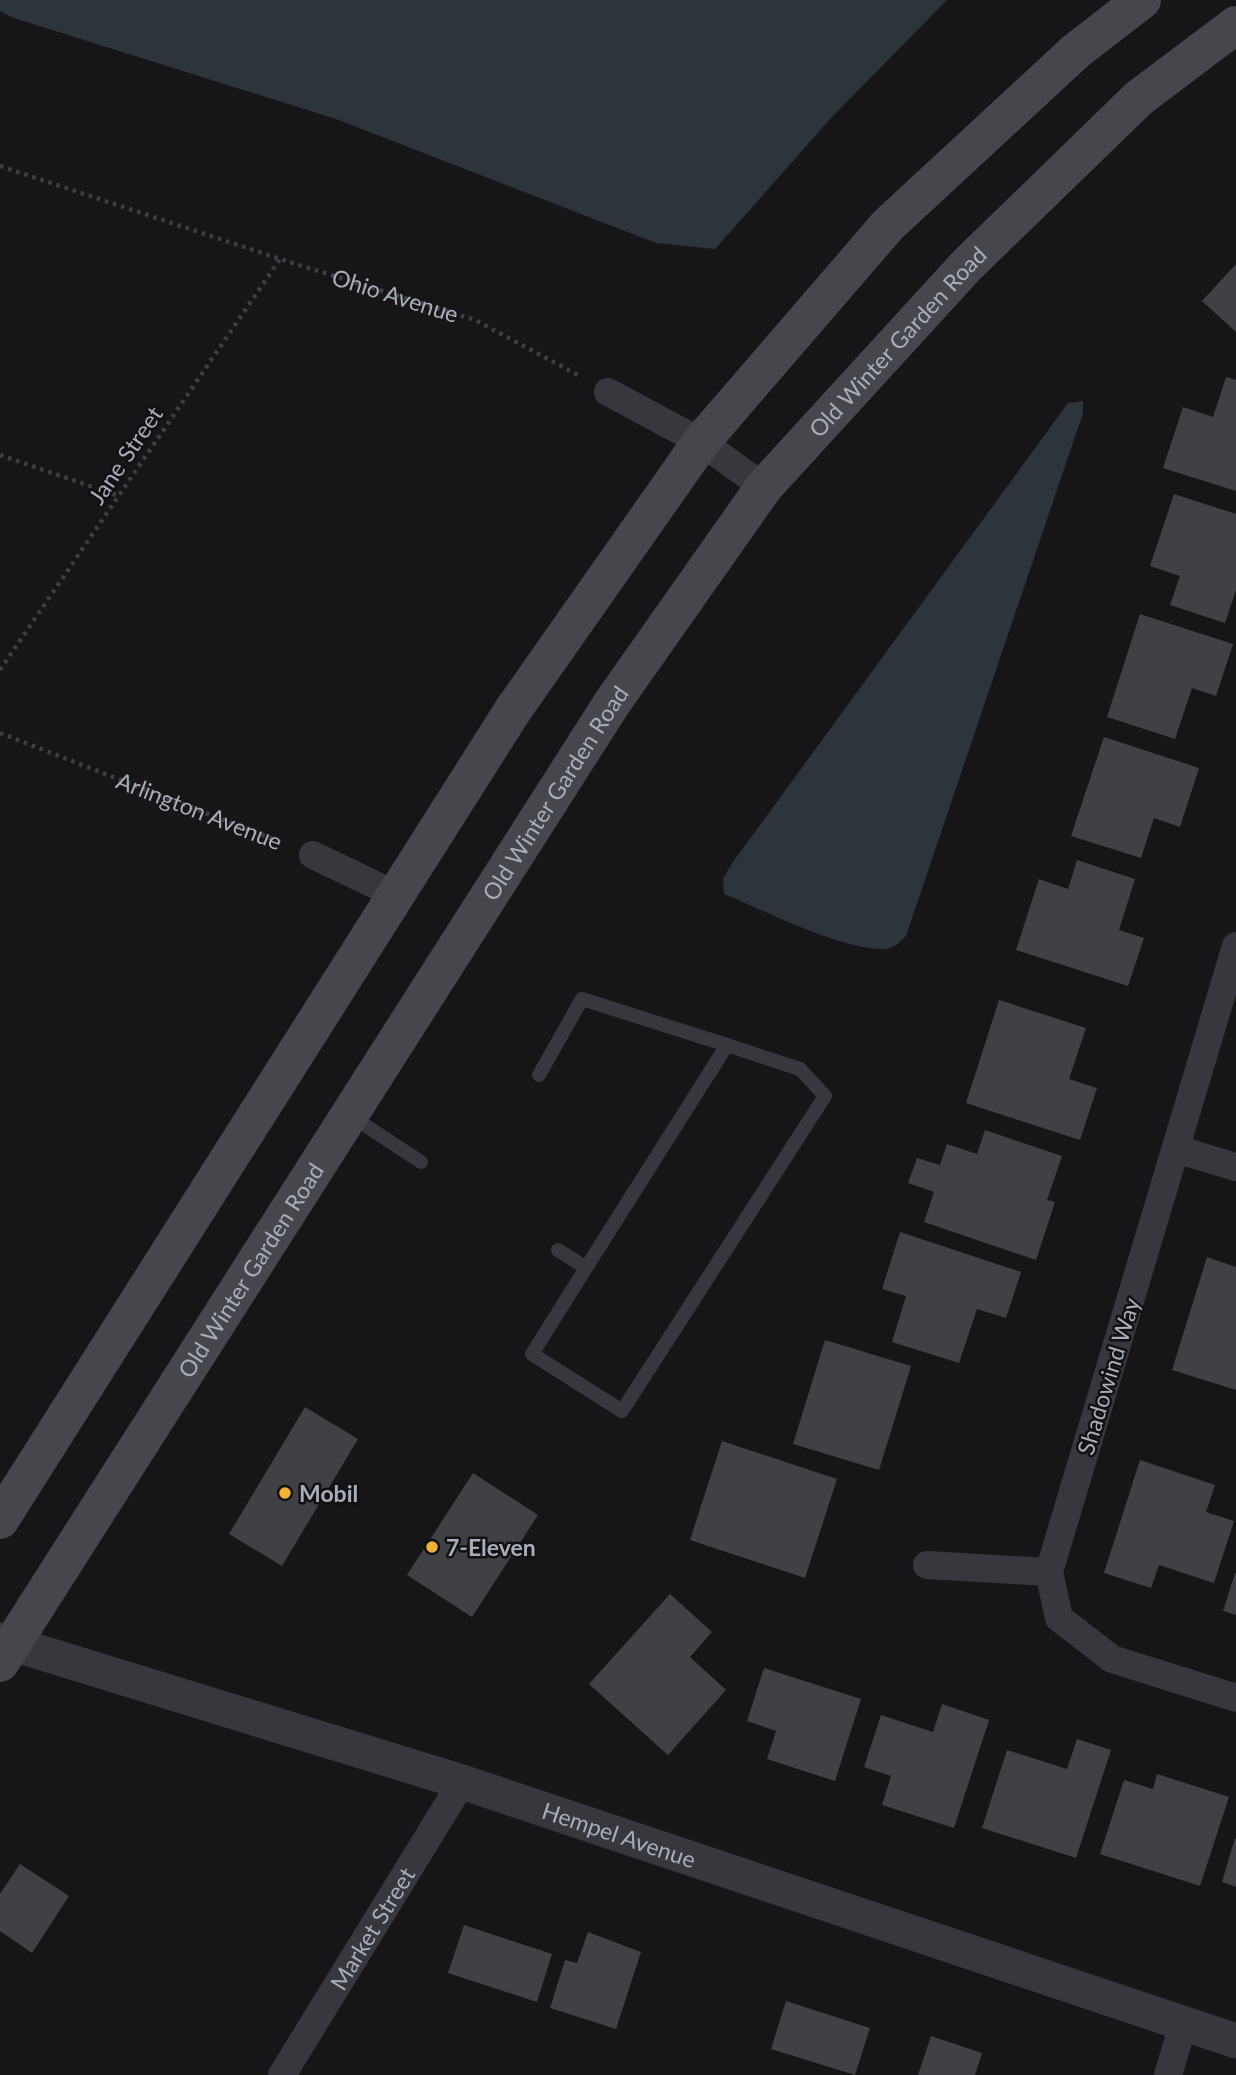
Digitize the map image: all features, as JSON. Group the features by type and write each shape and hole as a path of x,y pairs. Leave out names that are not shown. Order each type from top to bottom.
{"main road":[{"path":"0,1520 513,710 701,442 888,225 1076,51 1142,0"},
{"name":"Old Winter Garden Road","path":"4,1649 612,704 764,487 967,265 1139,98 1236,25"}],"street":[{"path":"608,391 701,442 764,487"},
{"path":"313,855 394,894"},
{"name":"Shadowind Way","path":"1236,946 1049,1572 1059,1618 1112,1659 1236,1698"},
{"path":"1175,1149 1236,1167"},
{"path":"928,1565 1049,1572"},
{"name":"Hempel Avenue","path":"4,1649 462,1782 1236,2041"},
{"name":"Market Street","path":"282,2075 462,1782"},
{"path":"1168,2075 1183,2025"}],"lane":[{"path":"539,1075 582,999 727,1045 800,1069 825,1096 622,1411 532,1354 727,1045"},
{"path":"349,1115 421,1162"},
{"path":"558,1250 586,1268"}],"path":[{"name":"Ohio Avenue","path":"0,166 280,259 475,320 608,391"},
{"name":"Jane Street","path":"0,670 280,259"},
{"path":"0,455 119,496"},
{"name":"Arlington Avenue","path":"0,733 313,855"}],"shaded area":[{"path":"0,0 947,0 831,118 715,249 656,243 336,119 14,18 0,11"},
{"path":"1083,401 1083,413 906,936 887,949 846,943 803,928 724,894 723,878 733,862 1068,403"}],"building":[{"path":"1236,264 1236,332 1202,301"},
{"path":"1226,377 1236,380 1236,491 1163,468 1183,407 1213,417"},
{"path":"1174,494 1236,514 1236,590 1225,623 1170,605 1180,576 1150,566"},
{"path":"1140,614 1233,644 1216,696 1192,688 1175,739 1107,717"},
{"path":"1104,737 1199,768 1180,827 1154,818 1141,858 1071,836"},
{"path":"1077,860 1135,879 1119,930 1144,938 1128,986 1016,950 1039,879 1068,889"},
{"path":"999,1000 1086,1028 1069,1079 1097,1088 1080,1140 966,1103"},
{"path":"985,1130 1062,1156 1047,1200 1055,1202 1036,1260 924,1222 934,1192 908,1183 917,1158 940,1165 947,1144 977,1154"},
{"path":"900,1232 1021,1272 1006,1318 977,1309 959,1363 892,1342 906,1296 882,1289"},
{"path":"1207,1257 1236,1267 1236,1390 1172,1370"},
{"path":"825,1340 911,1366 879,1470 793,1444"},
{"path":"305,1407 358,1439 282,1566 229,1534"},
{"path":"722,1441 837,1479 805,1578 690,1540"},
{"path":"1140,1460 1215,1485 1206,1512 1234,1521 1214,1583 1159,1565 1151,1588 1104,1573"},
{"path":"473,1473 538,1515 472,1617 407,1575"},
{"path":"1236,1573 1236,1615 1223,1611"},
{"path":"670,1594 712,1632 690,1657 726,1690 668,1755 589,1684"},
{"path":"764,1668 861,1699 835,1781 767,1759 776,1731 747,1721"},
{"path":"942,1704 989,1720 954,1828 882,1805 891,1776 864,1767 881,1715 933,1732"},
{"path":"1077,1739 1111,1750 1076,1858 982,1828 1007,1750 1067,1769"},
{"path":"1157,1774 1229,1797 1200,1886 1100,1854 1124,1780 1153,1789"},
{"path":"1236,1839 1236,1887 1222,1882"},
{"path":"20,1864 69,1896 32,1953 0,1931 0,1894"},
{"path":"464,1925 552,1954 537,2002 448,1973"},
{"path":"588,1932 641,1952 616,2029 550,2008 565,1960 577,1963"},
{"path":"786,2001 870,2028 855,2075 771,2049"},
{"path":"931,2036 982,2053 975,2075 918,2075"}],"place":[{"name":"Mobil","path":"285,1493"},
{"name":"7-Eleven","path":"432,1547"}]}
